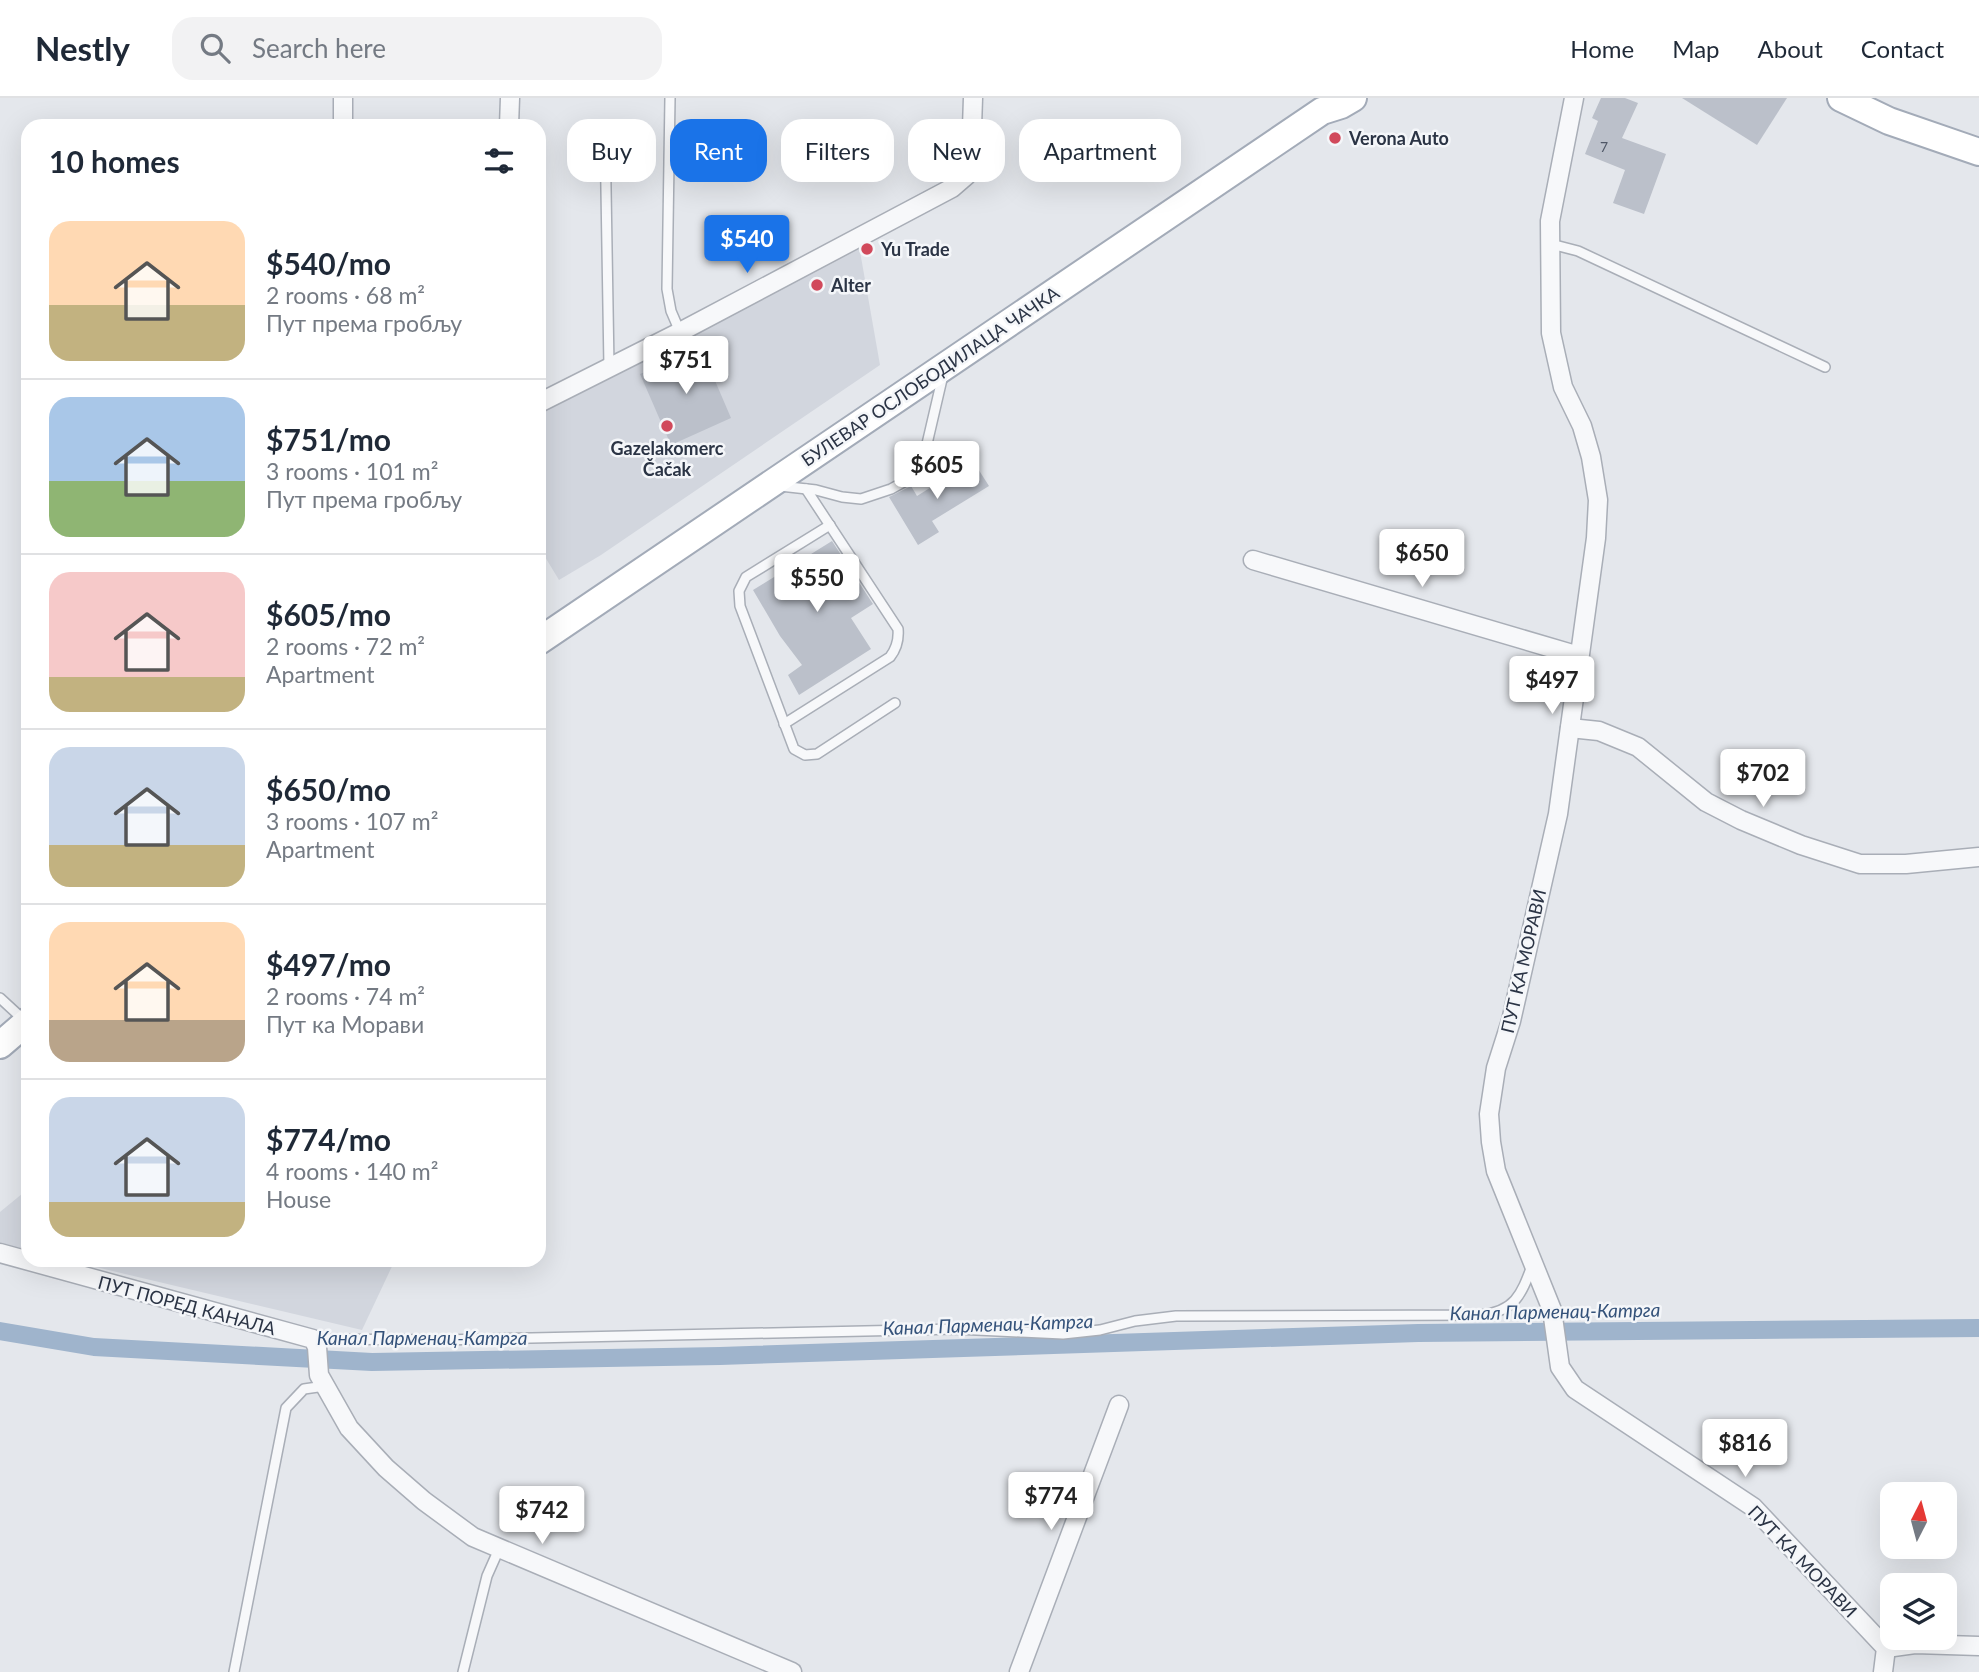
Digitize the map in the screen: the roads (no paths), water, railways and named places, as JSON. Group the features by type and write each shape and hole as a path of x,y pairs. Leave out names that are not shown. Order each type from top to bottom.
{"main road":[{"name":"БУЛЕВАР ОСЛОБОДИЛАЦА ЧАЧКА","path":"546,636 1327,105 1341,105 1353,98"},
{"path":"1841,98 1889,121 1979,152"},
{"path":"0,1045 21,1026"}],"street":[{"path":"342,119 343,98"},
{"path":"509,119 510,98"},
{"path":"546,399 680,332 952,188 967,175 971,156 973,98"},
{"name":"ПУТ КА МОРАВИ","path":"1574,98 1550,220 1551,333 1563,387 1581,426 1591,457 1598,500 1596,538 1558,814 1511,1021 1496,1068 1489,1114 1496,1171 1552,1310 1560,1367 1575,1389 1753,1507 1880,1642"},
{"path":"1253,560 1579,656"},
{"path":"1570,728 1599,731 1638,747 1706,802 1801,845 1860,864 1906,864 1979,857"},
{"name":"ПУТ ПОРЕД КАНАЛА","path":"0,1253 21,1259"},
{"name":"ПУТ ПОРЕД КАНАЛА","path":"49,1267 315,1343"},
{"path":"315,1343 322,1381 349,1428 386,1468 424,1501 473,1537 792,1672"},
{"path":"1019,1672 1119,1405"},
{"path":"1957,1645 1979,1646"},
{"path":"1883,1672 1886,1650"}],"lane":[{"path":"670,98 667,289 671,311 680,332"},
{"path":"606,182 609,367"},
{"path":"1550,244 1578,251 1825,367"},
{"path":"770,485 861,499 891,489 909,479 923,461 945,367"},
{"path":"784,724 890,657 898,642 898,629 806,489"},
{"path":"830,525 746,577 739,591 740,606 794,749 799,753 817,754 895,702"},
{"path":"0,998 21,1016"},
{"path":"315,1343 956,1329 1063,1334 1176,1316 1481,1315 1501,1311 1516,1300 1532,1264"},
{"path":"234,1672 286,1408 304,1388 322,1381"},
{"path":"463,1672 487,1576 499,1549"}],"waterway":[{"name":"Канал Парменац-Катрга","path":"0,1331 94,1347 372,1362 720,1356 1418,1333 1979,1328"}],"place":[{"name":"Verona Auto","path":"1335,138"},
{"name":"Yu Trade","path":"867,249"},
{"name":"Alter","path":"817,285"},
{"name":"Gazelakomerc Čačak","path":"667,426"}]}
